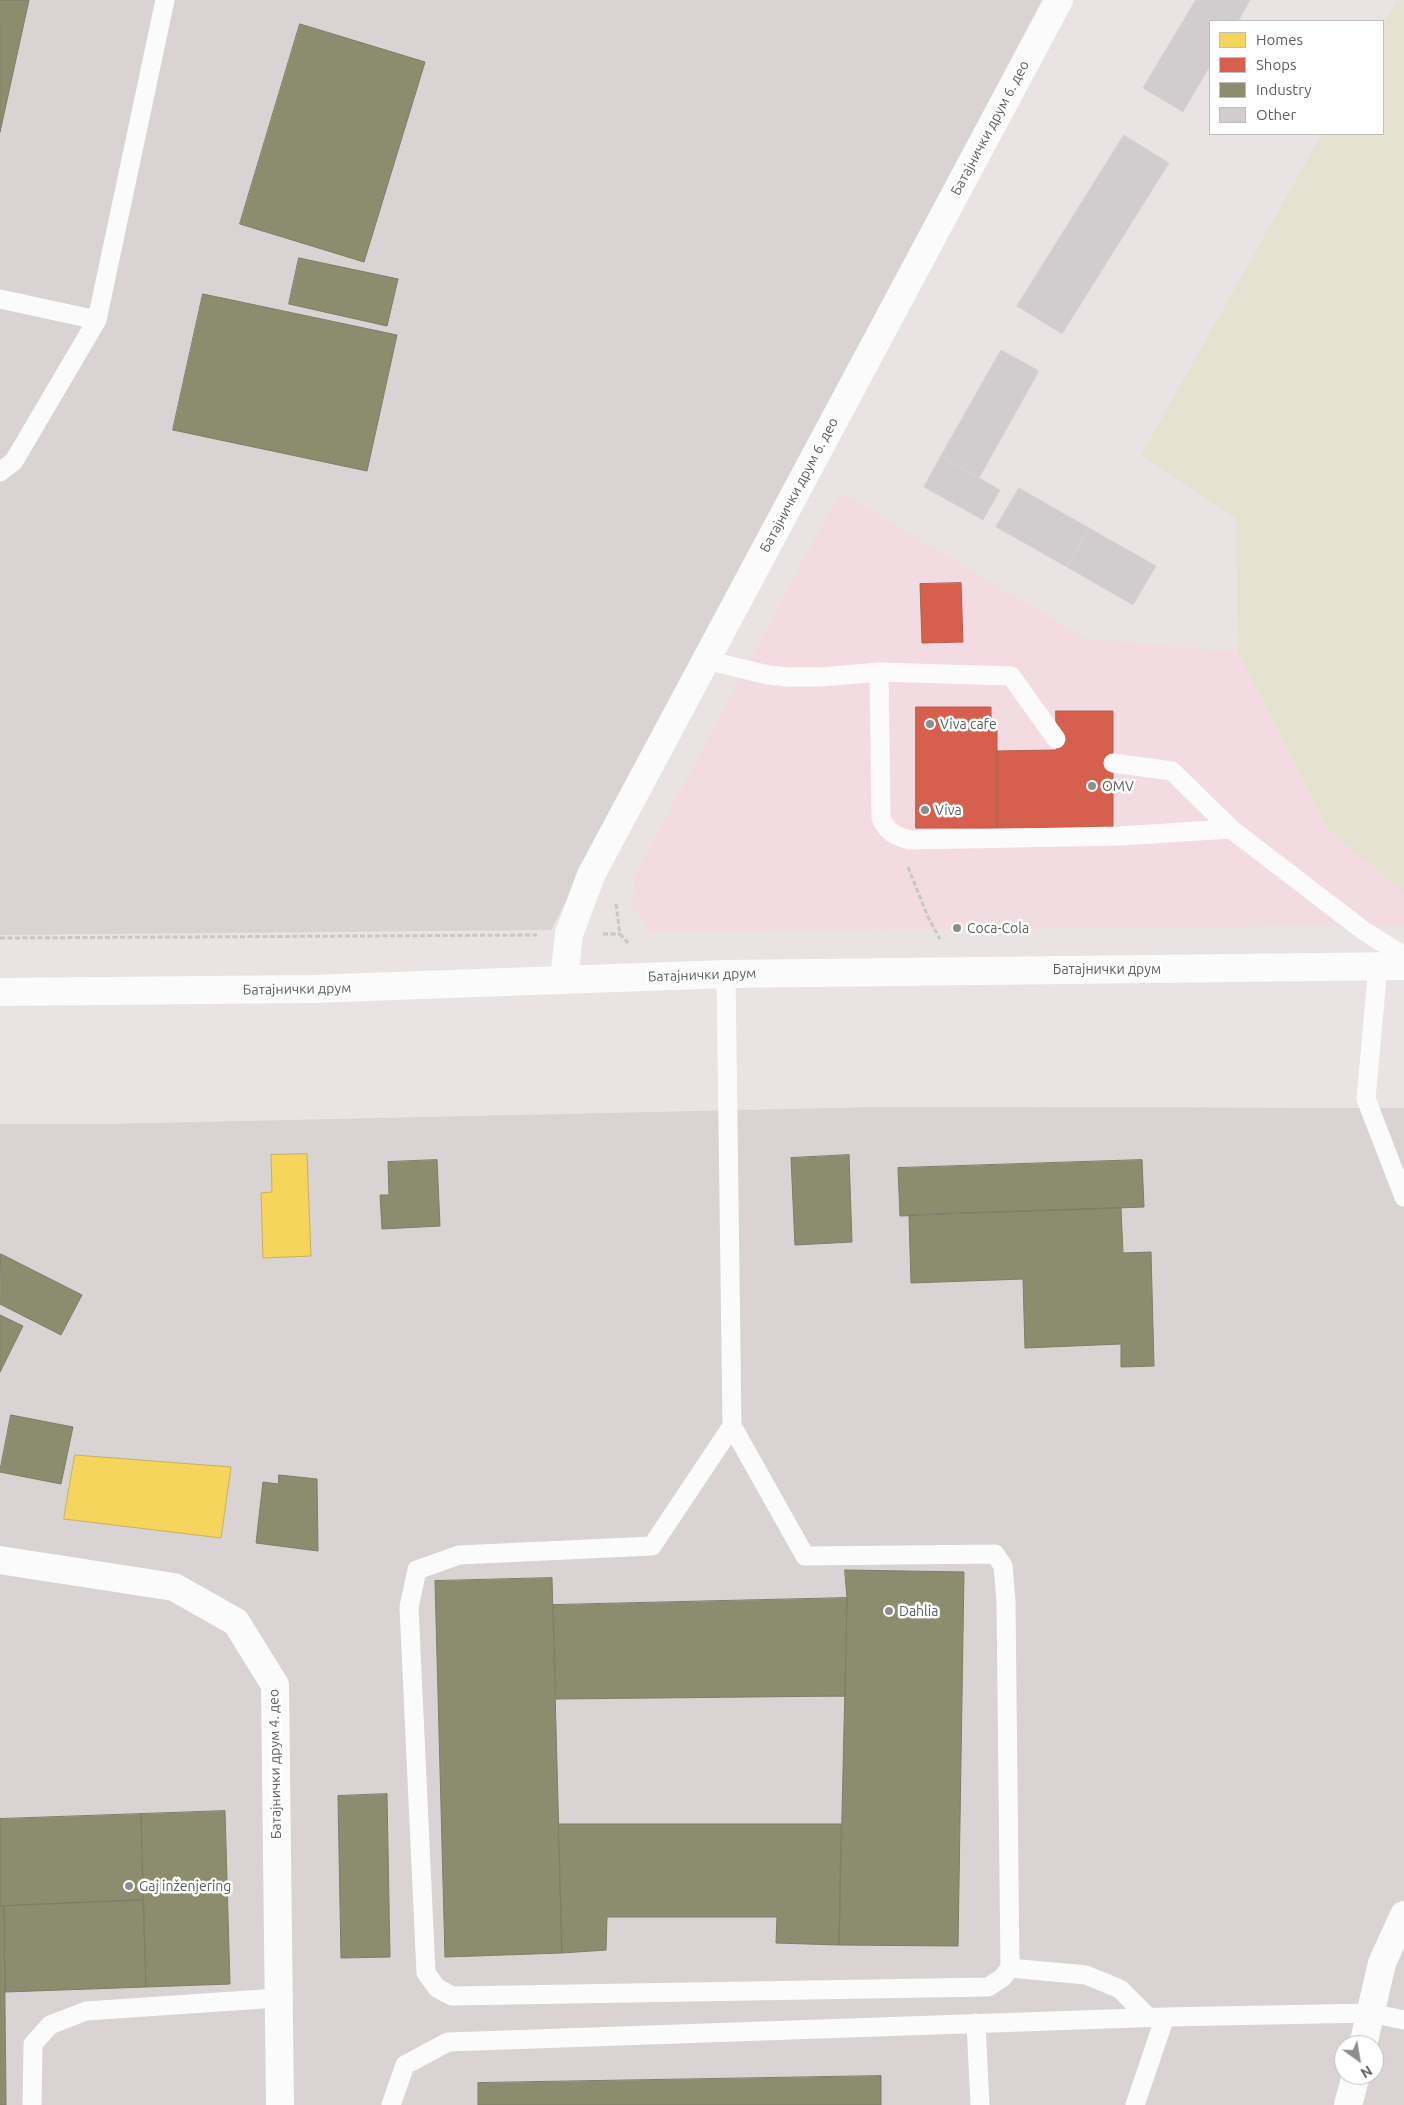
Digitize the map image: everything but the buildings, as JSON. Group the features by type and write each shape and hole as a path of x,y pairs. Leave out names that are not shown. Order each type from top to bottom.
{"street":[{"name":"Батајнички друм 6. део","path":"564,979 569,934 591,875 1059,0"},
{"name":"Батајнички друм","path":"0,992 312,989 726,974 1391,966"},
{"name":"Батајнички друм 4. део","path":"0,1560 174,1587 236,1622 275,1685 280,2105"},
{"path":"1366,2035 1382,1963 1404,1915"},
{"path":"1348,2105 1353,2085"}],"lane":[{"path":"0,472 14,462 98,320 165,0"},
{"path":"0,299 98,320"},
{"path":"706,660 768,675 788,677 822,677 879,672 1011,676 1056,738"},
{"path":"879,672 881,818 885,828 895,836 910,840 1111,836 1231,828"},
{"path":"1113,763 1172,771 1231,828 1364,930 1404,956"},
{"path":"1391,966 1366,1099 1404,1196"},
{"path":"726,974 732,1426 805,1556 995,1554 1003,1566 1006,1600 1010,1968 1002,1978 988,1987 452,1996 437,1988 426,1973 408,1607 416,1570 459,1555 652,1546 732,1426"},
{"path":"1010,1968 1086,1974 1120,1989 1156,2017"},
{"path":"32,2105 33,2044 50,2026 86,2010 278,1998"},
{"path":"391,2105 405,2065 448,2042 1156,2017 1371,2013 1404,2020"},
{"path":"1135,2105 1156,2017"},
{"path":"976,2024 980,2105"}],"path":[{"path":"895,836 928,918 958,970"},
{"path":"0,938 569,934"}],"shaded area":[{"path":"0,0 1042,0 551,930 0,935"},
{"path":"1397,0 1404,0 1404,893 1327,828 1238,652 1236,519 1141,455 1321,135 1384,135 1384,24"},
{"path":"840,492 1086,639 1238,652 1327,828 1404,893 1404,925 651,932 632,907 635,875"},
{"path":"881,1107 1404,1108 1404,2105 0,2105 0,1124 108,1124"}],"place":[{"name":"Viva cafe","path":"930,724"},
{"name":"OMV","path":"1092,786"},
{"name":"Viva","path":"925,810"},
{"name":"Coca-Cola","path":"957,928"},
{"name":"Dahlia","path":"889,1611"},
{"name":"Gaj inženjering","path":"129,1886"}]}
